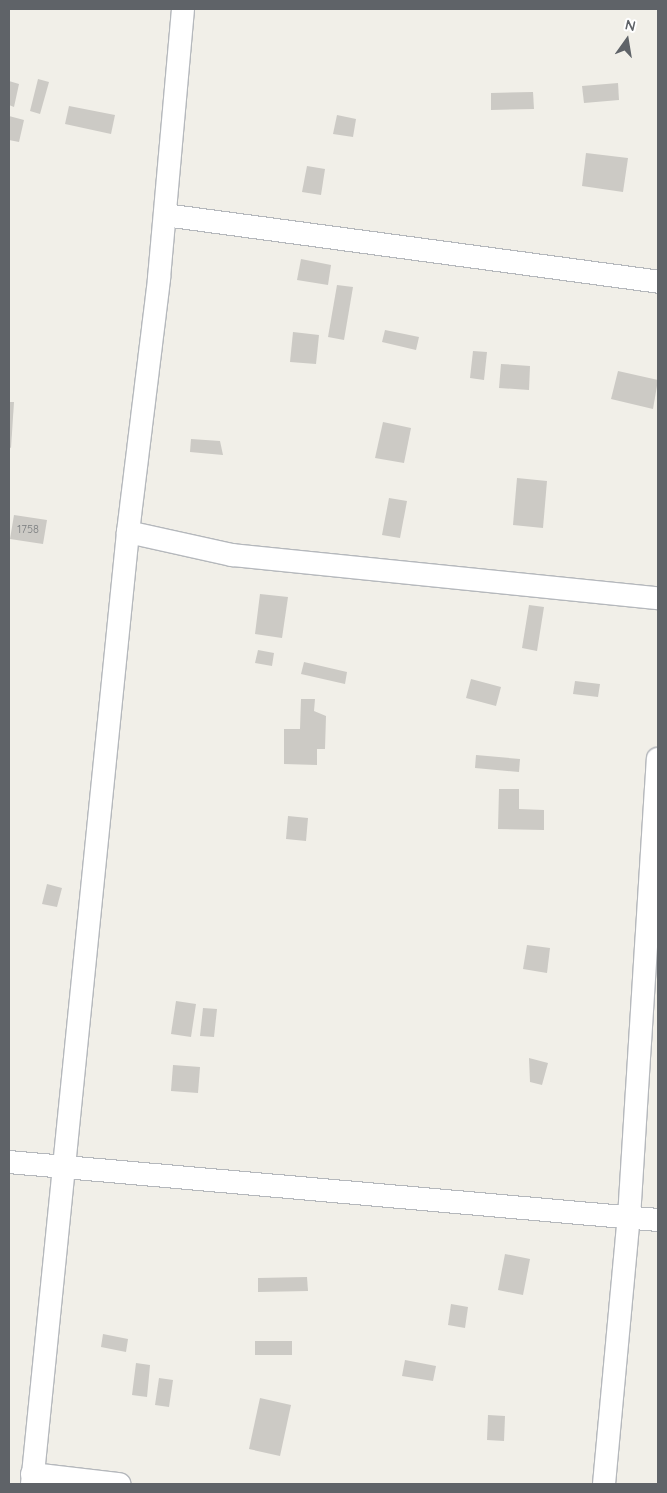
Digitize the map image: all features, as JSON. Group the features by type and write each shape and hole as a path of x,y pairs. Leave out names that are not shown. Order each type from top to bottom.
{"street":[{"path":"119,1484 32,1479 67,1168 128,532 165,215 183,9"},
{"path":"165,215 658,282"},
{"path":"128,532 232,555 658,598"},
{"path":"604,1484 629,1216 658,760"},
{"path":"9,1162 658,1220"}],"building":[{"path":"38,79 49,82 40,114 30,111"},
{"path":"9,81 19,84 14,107 9,105"},
{"path":"618,83 619,100 584,103 582,86"},
{"path":"533,92 534,109 491,110 491,93"},
{"path":"69,106 115,115 111,134 65,124"},
{"path":"337,115 356,119 353,137 333,134"},
{"path":"9,116 24,120 19,142 9,140"},
{"path":"586,153 628,158 623,192 582,186"},
{"path":"307,166 325,169 321,195 302,192"},
{"path":"301,259 331,265 328,285 297,280"},
{"path":"337,285 353,287 344,340 328,337"},
{"path":"385,330 419,337 416,350 382,342"},
{"path":"293,332 319,335 316,364 290,362"},
{"path":"473,351 487,352 484,380 470,378"},
{"path":"501,364 530,366 529,390 499,388"},
{"path":"618,371 658,380 653,409 611,399"},
{"path":"9,402 14,402 11,448 9,447"},
{"path":"383,422 411,428 404,463 375,458"},
{"path":"191,439 220,441 223,455 190,452"},
{"path":"517,478 547,481 543,528 513,525"},
{"path":"389,498 407,501 400,538 382,535"},
{"path":"14,515 47,520 43,544 10,539"},
{"path":"260,594 288,597 282,638 255,634"},
{"path":"529,605 544,607 537,651 522,648"},
{"path":"258,650 274,653 272,666 255,663"},
{"path":"304,662 347,672 345,684 301,674"},
{"path":"471,679 501,687 496,706 466,698"},
{"path":"575,681 600,684 598,697 573,694"},
{"path":"301,699 315,699 314,711 326,716 325,749 317,749 317,765 284,764 284,729 300,729"},
{"path":"476,755 520,759 519,772 475,768"},
{"path":"499,789 519,789 519,809 544,810 544,830 498,829"},
{"path":"288,816 308,818 306,841 286,839"},
{"path":"47,884 62,888 57,907 42,904"},
{"path":"527,945 550,948 547,973 523,969"},
{"path":"176,1001 196,1004 191,1037 171,1034"},
{"path":"203,1008 217,1009 214,1037 200,1036"},
{"path":"529,1058 548,1063 542,1085 530,1082"},
{"path":"173,1065 200,1067 198,1093 171,1091"},
{"path":"505,1254 530,1259 523,1295 498,1290"},
{"path":"307,1277 308,1291 258,1292 258,1278"},
{"path":"451,1304 468,1307 465,1328 448,1325"},
{"path":"103,1334 128,1339 126,1352 101,1347"},
{"path":"255,1341 292,1341 292,1355 255,1355"},
{"path":"405,1360 436,1366 433,1381 402,1376"},
{"path":"136,1363 150,1365 147,1397 132,1395"},
{"path":"159,1378 173,1380 169,1407 155,1405"},
{"path":"260,1398 291,1405 280,1456 249,1449"},
{"path":"488,1415 505,1416 504,1441 487,1440"}]}
